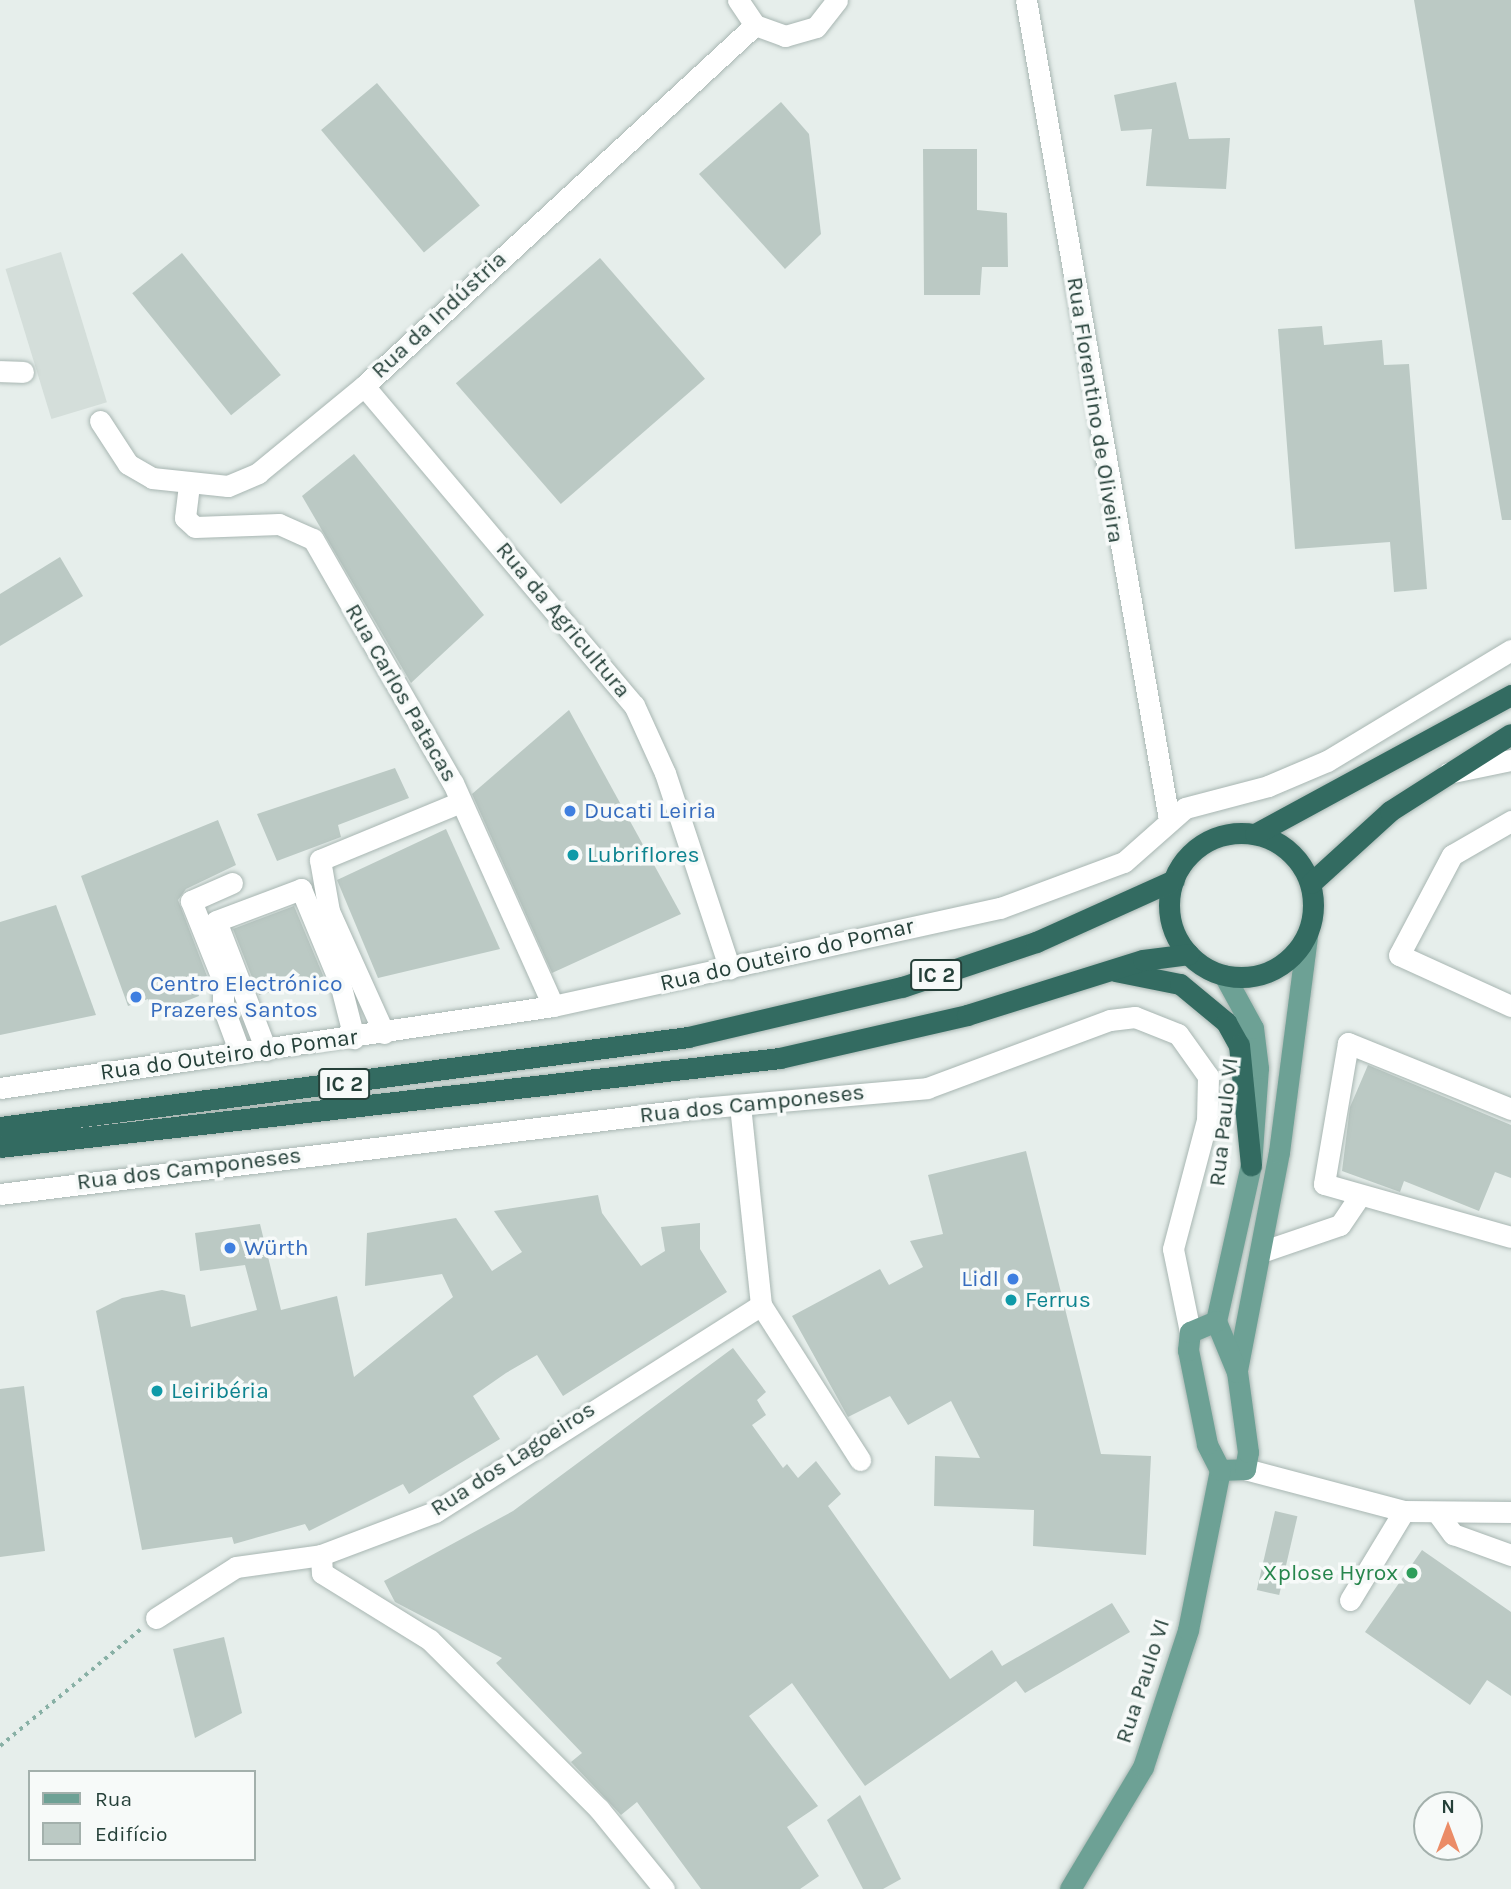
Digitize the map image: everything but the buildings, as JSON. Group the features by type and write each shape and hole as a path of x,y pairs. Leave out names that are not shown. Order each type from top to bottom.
{"highway":[{"name":"IC 2","path":"0,1127 688,1037 902,987 1036,942 1174,880 1207,842 1255,834 1511,695"},
{"path":"1311,883 1360,834 1448,773 1511,734"},
{"path":"1174,880 1171,919 1189,954 1224,975 1272,970 1307,936 1311,883 1290,851 1255,834"},
{"name":"IC 2","path":"0,1147 780,1058 967,1015 1106,970 1189,954"},
{"path":"1106,970 1180,984 1226,1022 1238,1045 1251,1165"}],"main road":[{"path":"1220,1470 1245,1469 1237,1372 1261,1252 1307,936"},
{"name":"Rua Paulo VI","path":"1216,1321 1251,1165 1258,1048 1224,975"},
{"path":"1190,1332 1216,1321 1237,1372"},
{"name":"Rua Paulo VI","path":"1070,1889 1123,1804 1159,1729 1188,1630 1220,1470 1197,1402 1190,1332"}],"street":[{"path":"738,0 755,25 802,34 828,16 837,0"},
{"name":"Rua Florentino de Oliveira","path":"1026,0 1169,819"},
{"name":"Rua da Indústria","path":"100,421 128,464 152,478 189,485 228,486 258,473 363,386 755,25"},
{"path":"0,371 23,372"},
{"name":"Rua da Agricultura","path":"363,386 634,705 666,773 730,969"},
{"name":"Rua Carlos Patacas","path":"189,485 185,518 195,527 279,524 313,538 461,802 553,1006"},
{"name":"Rua do Outeiro do Pomar","path":"0,1088 384,1034 553,1006 1000,908 1124,862 1169,819 1185,808 1268,786 1327,761 1511,650"},
{"path":"1448,773 1511,760"},
{"path":"384,1034 329,911 320,860 461,802"},
{"path":"1511,821 1452,855 1399,955 1511,1006"},
{"path":"232,883 191,901 223,981 223,1007 240,1054"},
{"path":"266,1050 216,921 301,889 340,982 354,1038"},
{"name":"Rua dos Camponeses","path":"0,1194 740,1105 927,1088 1110,1020 1135,1017 1178,1034 1198,1055 1211,1098 1173,1249 1190,1332"},
{"path":"1511,1109 1348,1043 1324,1184 1511,1237"},
{"path":"740,1105 761,1305 860,1460"},
{"path":"1261,1252 1340,1225 1360,1195"},
{"name":"Rua dos Lagoeiros","path":"156,1618 236,1567 321,1555 435,1512 761,1305"},
{"path":"1245,1469 1404,1511 1439,1514 1511,1512"},
{"path":"1350,1600 1404,1511"},
{"path":"1439,1514 1453,1534 1511,1555"},
{"path":"321,1555 322,1573 430,1640 599,1809 664,1889"}],"path":[{"path":"0,1746 156,1618"}],"shaded area":[{"path":"61,252 107,402 51,419 6,269"}],"place":[{"name":"Ducati Leiria","path":"570,811"},
{"name":"Lubriflores","path":"573,855"},
{"name":"Centro Electrónico Prazeres Santos","path":"136,997"},
{"name":"Würth","path":"230,1248"},
{"name":"Lidl","path":"1013,1279"},
{"name":"Ferrus","path":"1011,1300"},
{"name":"Leiribéria","path":"157,1391"},
{"name":"Xplose Hyrox","path":"1412,1573"}]}
